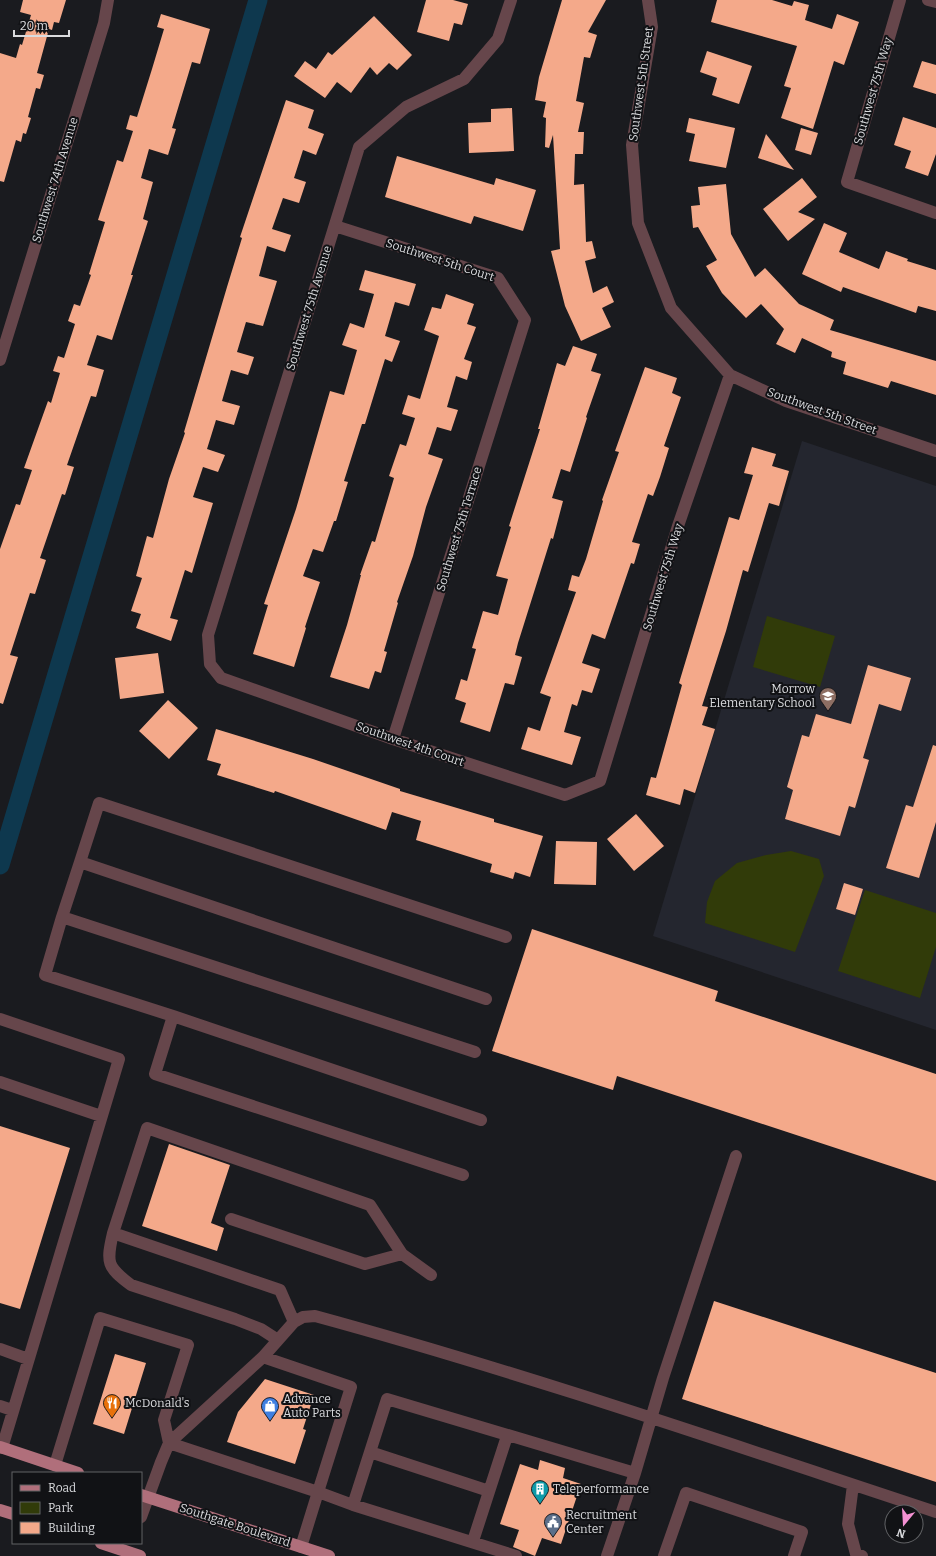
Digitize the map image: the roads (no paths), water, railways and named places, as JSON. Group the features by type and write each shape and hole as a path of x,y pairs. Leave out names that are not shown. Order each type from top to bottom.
{"main road":[{"path":"1,1447 75,1472"},
{"name":"Southgate Boulevard","path":"145,1496 329,1556"},
{"path":"0,1510 12,1514"},
{"path":"107,1544 130,1548 140,1556"}],"street":[{"name":"Southwest 74th Avenue","path":"0,360 104,23 108,0"},
{"name":"Southwest 75th Avenue","path":"221,678 210,664 208,635 359,147 406,107 464,79 498,39 511,0"},
{"name":"Southwest 5th Street","path":"648,0 652,27 632,145 638,223 671,308 730,375 786,401 936,451"},
{"name":"Southwest 75th Way","path":"900,0 846,182 936,213"},
{"path":"928,0 936,2"},
{"name":"Southwest 5th Court","path":"335,226 498,278 525,320"},
{"name":"Southwest 75th Terrace","path":"393,739 525,320"},
{"name":"Southwest 75th Way","path":"600,781 678,526 730,375"},
{"name":"Southwest 4th Court","path":"221,678 393,739 565,795 600,781"},
{"path":"481,1120 173,1016 45,975 99,803 506,938"},
{"path":"80,862 486,999"},
{"path":"62,917 475,1052"},
{"path":"173,1016 154,1074 464,1175"},
{"path":"0,1019 119,1059 1,1447"},
{"path":"0,1082 101,1116"},
{"path":"278,1340 261,1329 235,1319 131,1285 118,1275 110,1264 108,1253 113,1233 147,1128 370,1205 402,1254 431,1275"},
{"path":"607,1556 736,1156"},
{"path":"231,1219 365,1264 402,1254"},
{"path":"113,1233 280,1290 294,1322"},
{"path":"142,1512 145,1496 169,1443 263,1357 294,1322 303,1317 314,1316 409,1342 651,1418 936,1512"},
{"path":"56,1465 100,1318 188,1345 164,1420 169,1443"},
{"path":"0,1349 28,1358"},
{"path":"263,1357 351,1387 301,1547"},
{"path":"353,1505 387,1399 635,1473"},
{"path":"0,1406 12,1410"},
{"path":"473,1542 507,1436"},
{"path":"169,1443 353,1505 516,1556"},
{"path":"370,1452 489,1490"},
{"path":"853,1485 848,1524 856,1554 862,1556"},
{"path":"664,1556 686,1493 802,1532 794,1556"}],"waterway":[{"path":"0,865 258,0"}],"place":[{"name":"Morrow Elementary School","path":"828,711"},
{"name":"McDonald's","path":"112,1418"},
{"name":"Advance Auto Parts","path":"270,1421"},
{"name":"Teleperformance","path":"540,1504"},
{"name":"Recruitment Center","path":"553,1537"}]}
